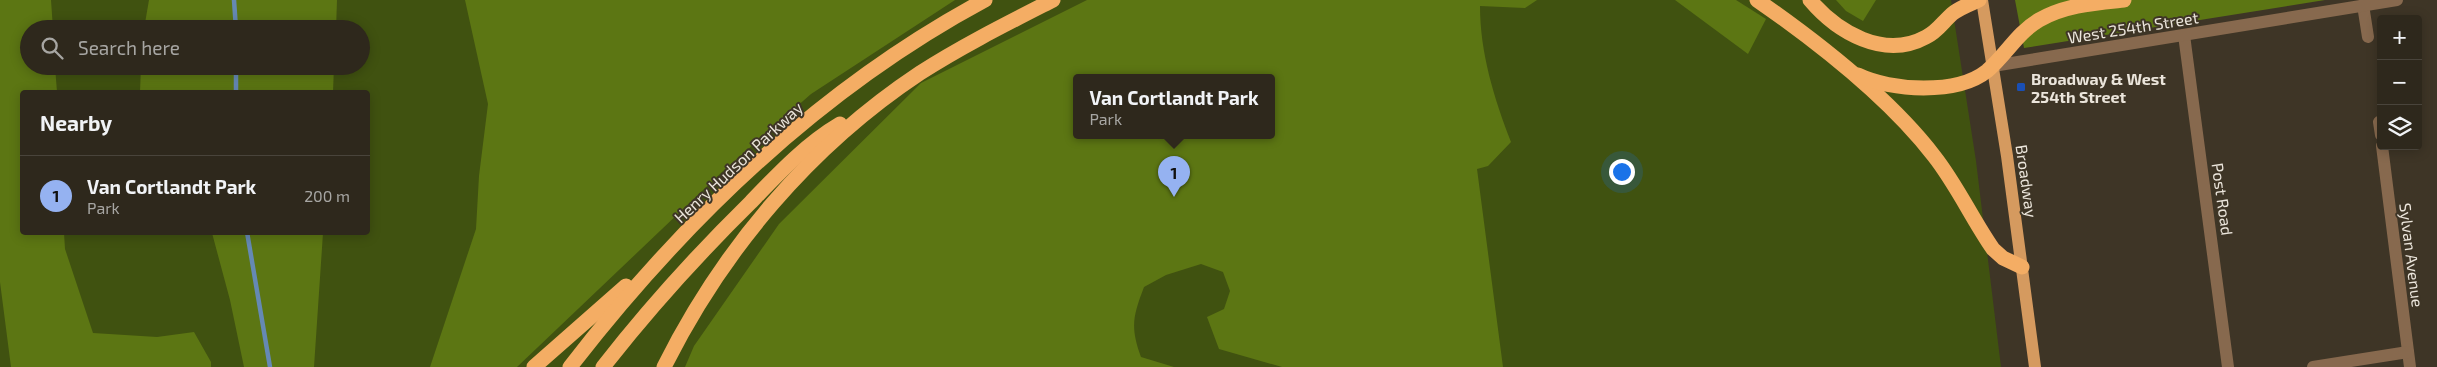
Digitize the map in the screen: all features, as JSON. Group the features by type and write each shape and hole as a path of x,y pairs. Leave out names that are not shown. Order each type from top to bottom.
{"highway":[{"name":"Henry Hudson Parkway","path":"570,367 629,295 684,236 753,167 809,117 876,68 985,0"},
{"path":"664,367 710,287 759,219 827,146 875,105 960,48 1053,0"},
{"path":"1757,0 1844,67 1913,131 1948,175 1993,249 2003,258 2022,267"},
{"path":"1810,0 1833,22 1848,32 1873,43 1897,46 1926,38 1937,30 1954,12 1981,0"},
{"path":"1844,67 1870,81 1908,89 1965,82 1978,77 1993,66 2023,32 2046,16 2076,6 2124,0"},
{"path":"603,367 672,281 773,179 834,127 875,105"},
{"path":"534,367 684,236"}],"main road":[{"name":"Broadway","path":"1981,0 1993,66 2022,267 2034,367"}],"street":[{"name":"West 254th Street","path":"1993,66 2397,0"},
{"path":"2363,5 2368,37"},
{"name":"Post Road","path":"2184,35 2228,367"},
{"name":"Sylvan Avenue","path":"2383,150 2410,367"},
{"path":"2313,367 2408,352"}],"green space":[{"path":"0,0 1951,0 1976,161 2001,367 0,367"},
{"path":"0,0 51,0 52,20 20,20 20,75 56,75 57,90 20,90 20,235 64,235 65,249 93,333 157,337 194,332 211,362 211,367 11,367 0,282"},
{"path":"149,0 337,0 336,20 146,20"},
{"path":"465,0 955,0 811,94 723,171 517,367 430,367 476,229 479,176 488,104"},
{"path":"1087,0 1537,0 1525,8 1480,6 1485,58 1499,109 1511,142 1488,166 1477,169 1503,367 1282,367 1219,349 1207,317 1224,309 1230,291 1223,272 1201,264 1166,275 1144,287 1137,306 1134,329 1141,357 1174,367 685,367 694,346 779,224 921,83"},
{"path":"1675,0 1736,0 1766,19 1748,54"},
{"path":"1836,0 1876,0 1863,21 1846,11"},
{"path":"2015,0 2325,0 2024,48"},
{"path":"141,75 334,75 333,90 140,90"},
{"path":"213,235 323,235 314,367 244,367 230,300"}],"waterway":[{"path":"234,0 235,20"},
{"path":"236,75 236,90"},
{"path":"248,235 270,367"}],"place":[{"name":"Broadway & West 254th Street","path":"2021,87"},
{"name":"Van Cortlandt Park","path":"1174,197"}]}
